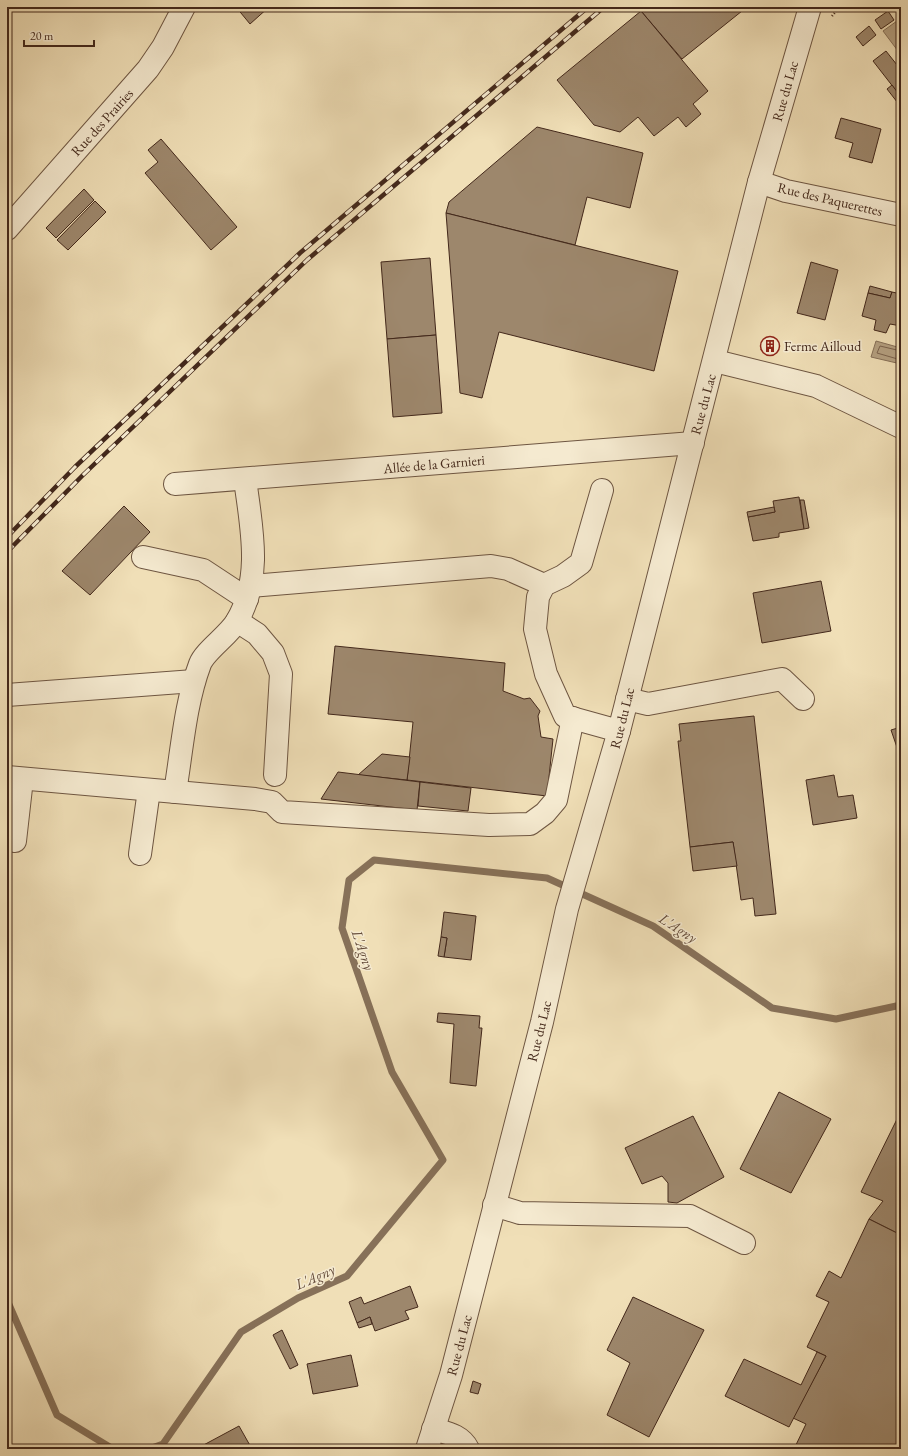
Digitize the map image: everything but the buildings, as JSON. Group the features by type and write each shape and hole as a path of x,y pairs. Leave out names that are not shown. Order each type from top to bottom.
{"street":[{"name":"Rue des Prairies","path":"7,229 148,69 164,47 184,7"},
{"name":"Rue du Lac","path":"468,1449 465,1443 455,1435 430,1439 452,1376 494,1205 542,1022 568,909 619,730 715,361 759,182 810,7"},
{"name":"Rue des Paquerettes","path":"759,182 786,191 901,215"},
{"path":"715,361 816,386 901,427"},
{"name":"Allée de la Garnieri","path":"175,484 693,443"},
{"path":"175,792 194,681 201,662 237,621 248,593 253,571 253,548 245,479"},
{"path":"602,490 581,563 563,576 544,585 538,597 535,629 546,674 565,716 619,730"},
{"path":"144,557 204,570 248,593 491,566 508,569 544,585"},
{"path":"237,621 257,634 273,653 281,674 275,775"},
{"path":"627,699 648,704 782,679 804,699"},
{"path":"7,696 194,681"},
{"path":"15,841 14,778 272,802 282,812 489,825 530,824 545,813 556,800 573,718"},
{"path":"140,854 149,790"},
{"path":"494,1205 520,1213 690,1216 744,1243"}],"water":[{"path":"897,21 901,26 901,55 883,31"},
{"path":"876,341 901,348 901,364 871,357"}],"waterway":[{"name":"L'Agny","path":"149,1449 163,1444 241,1332 298,1298 347,1276 443,1160 392,1072 342,928 349,880 374,860 547,878 653,926 772,1008 836,1019 901,1005"},
{"name":"L'Agny","path":"7,1300 57,1415 113,1449"}],"railway":[{"path":"7,537 75,467 300,253 588,7"},
{"path":"7,552 83,475 307,260 604,7"}],"place":[{"name":"Ferme Ailloud","path":"770,346"}]}
